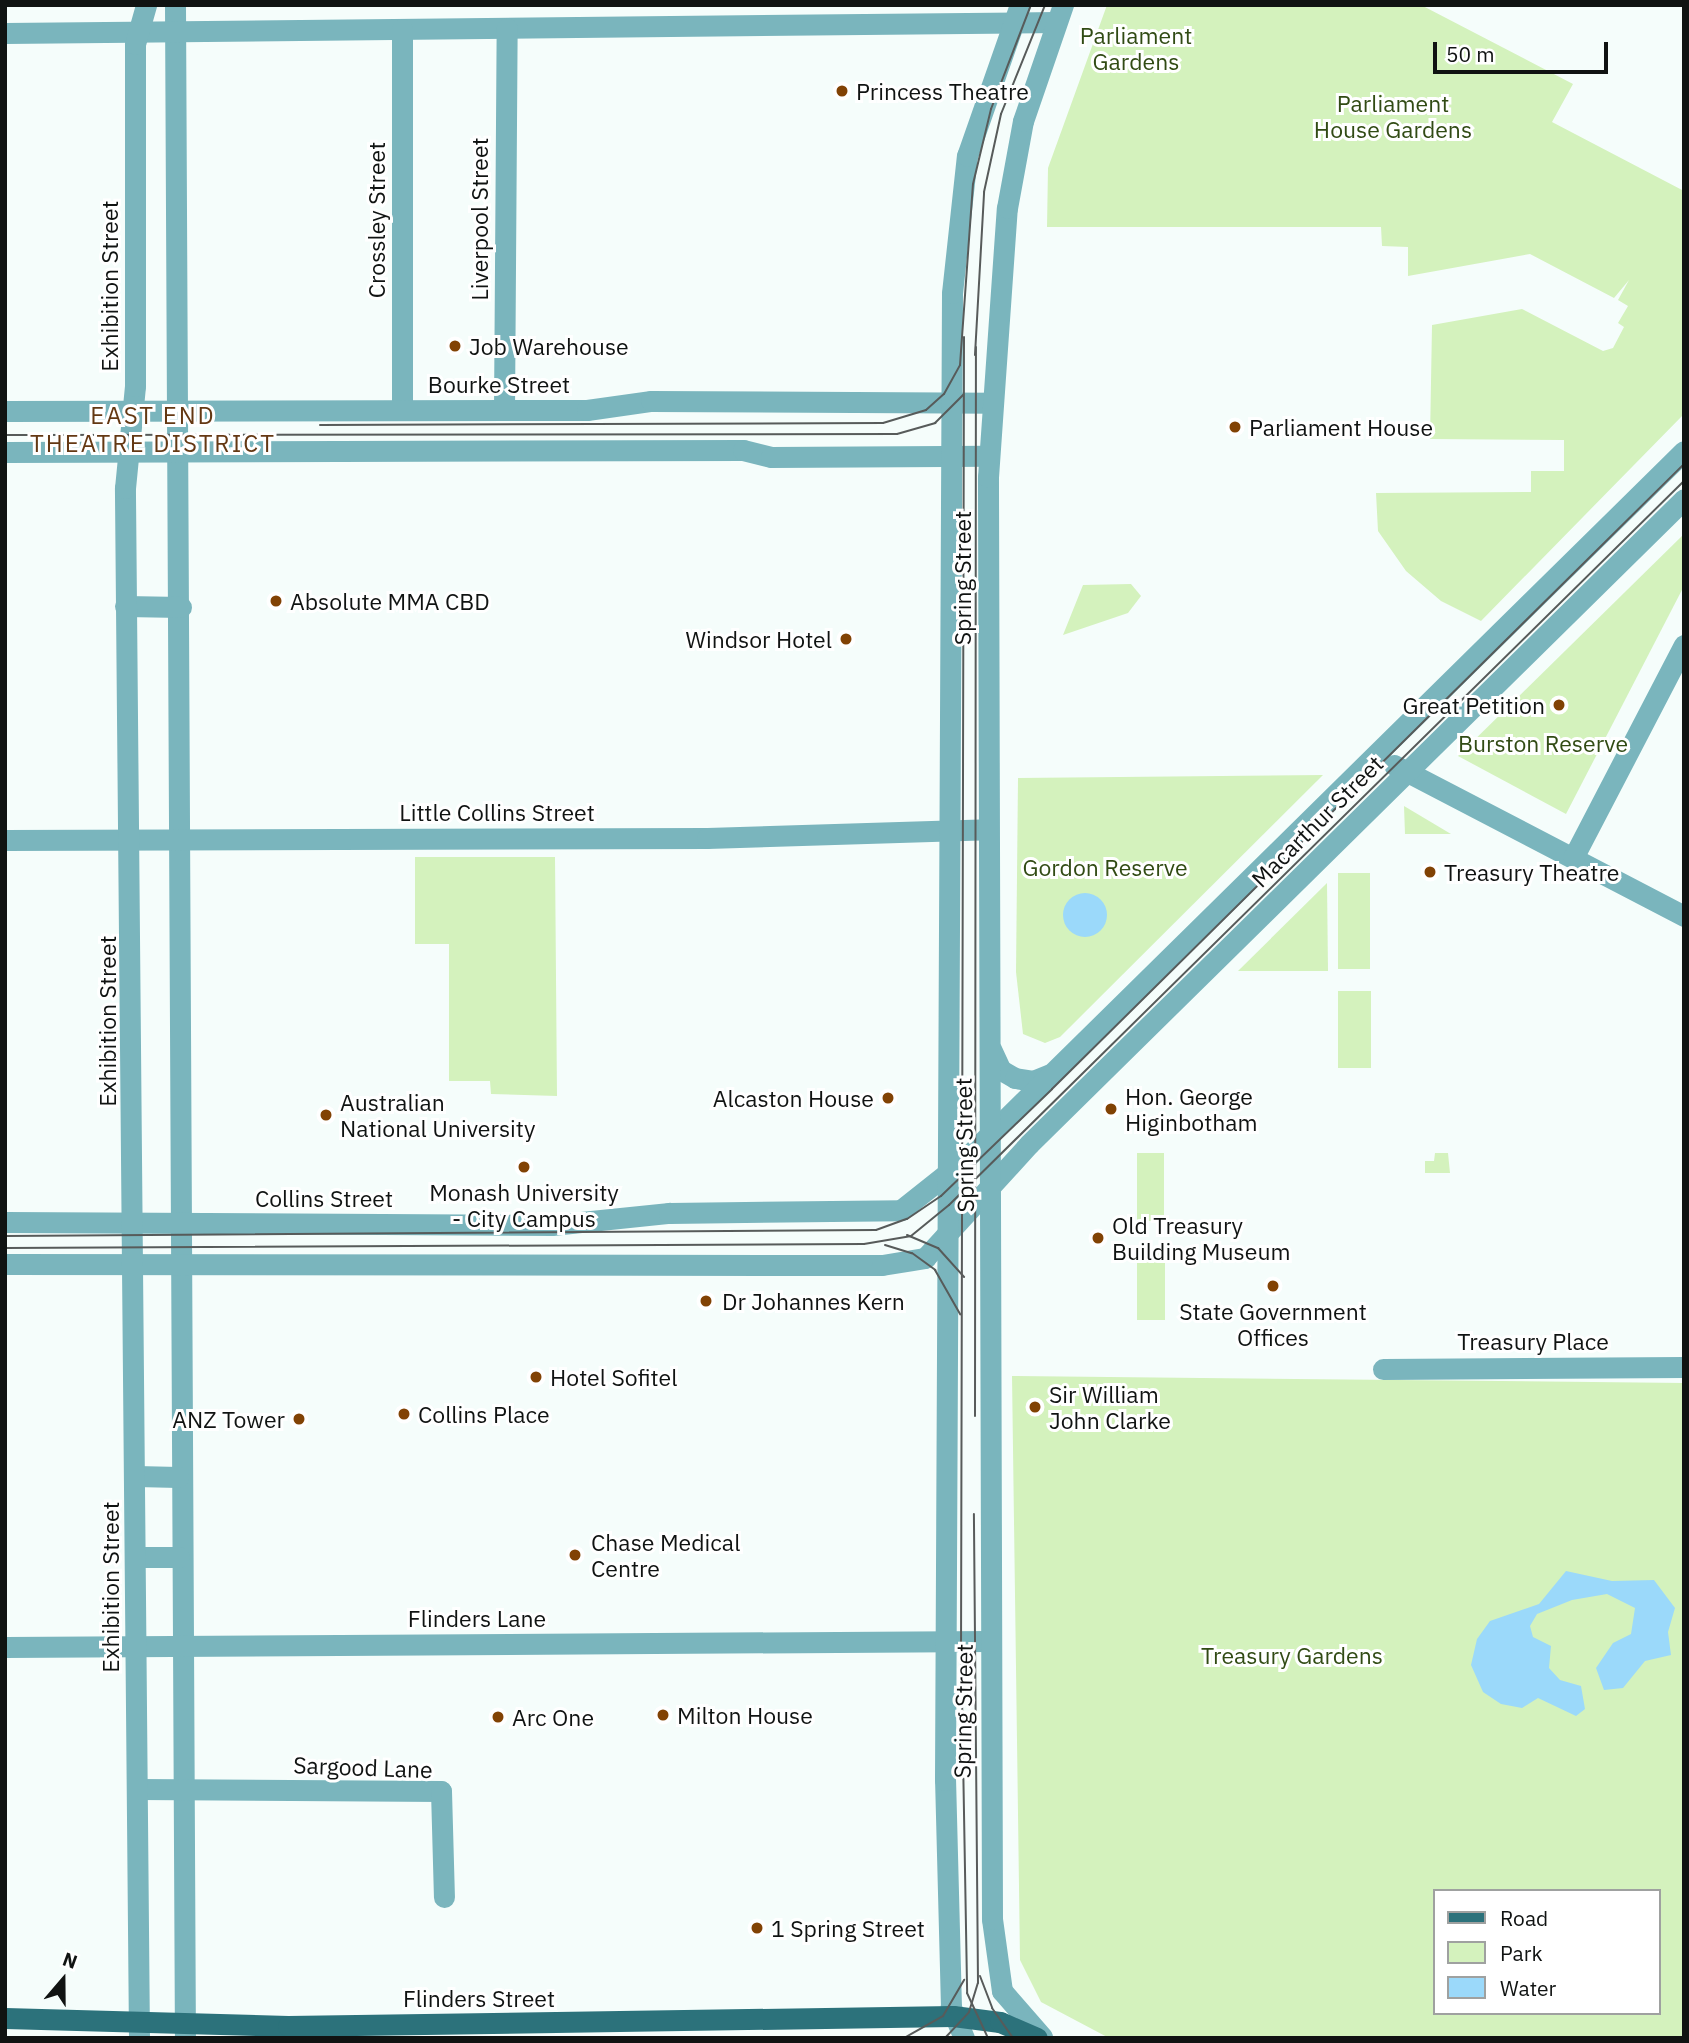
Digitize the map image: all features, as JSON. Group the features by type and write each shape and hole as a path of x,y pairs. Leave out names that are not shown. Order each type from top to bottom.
{"main road":[{"name":"Flinders Street","path":"5,2018 185,2030 953,2017 1000,2022 1037,2038"}],"street":[{"name":"Exhibition Street","path":"139,2027 135,1647 138,1557 135,1224 131,840 125,606 127,451 132,411 139,33 146,5"},
{"path":"175,5 174,411 181,451 183,1224 178,1477 184,1646 182,1789 185,2030"},
{"path":"5,33 507,28 1060,13"},
{"name":"Spring Street","path":"1044,2038 1008,2003 995,1965 990,1641 992,1186 988,829 989,456 1004,234 1023,121 1060,13"},
{"name":"Spring Street","path":"964,2038 953,2017 945,1780 950,1642 946,1289 949,1237 950,456 954,252 979,109 1016,14"},
{"name":"Liverpool Street","path":"504,410 507,28"},
{"name":"Crossley Street","path":"402,29 402,410"},
{"path":"135,207 174,206"},
{"name":"Bourke Street","path":"5,411 587,410 651,401 993,403"},
{"path":"5,452 989,456"},
{"name":"Macarthur Street","path":"991,1133 1417,718 1684,452"},
{"name":"Macarthur Street","path":"992,1186 1405,771 1684,499"},
{"path":"125,606 181,607"},
{"path":"1493,641 1518,661"},
{"path":"1573,858 1684,645"},
{"path":"1417,718 1438,740"},
{"path":"1378,755 1684,916"},
{"name":"Little Collins Street","path":"5,840 707,838 988,829"},
{"path":"989,1037 996,1063 1009,1075 1033,1081 1053,1073"},
{"name":"Collins Street","path":"5,1222 552,1225 678,1212 880,1214 916,1203 991,1133"},
{"path":"882,1265 925,1258 949,1237 992,1186"},
{"path":"5,1264 182,1262 882,1265 932,1268 946,1289"},
{"name":"Treasury Place","path":"1382,1368 1684,1367"},
{"path":"136,1476 178,1477"},
{"path":"138,1557 179,1557"},
{"name":"Flinders Lane","path":"5,1647 990,1641"},
{"path":"138,1789 182,1789"},
{"name":"Sargood Lane","path":"182,1789 441,1791 444,1897"}],"green space":[{"name":"Parliament House Gardens","path":"1107,5 1421,5 1573,84 1552,122 1684,191 1684,414 1481,621 1441,601 1406,571 1378,531 1376,493 1531,492 1531,471 1564,471 1564,440 1430,439 1432,325 1522,309 1603,351 1613,348 1624,327 1618,323 1628,306 1618,300 1629,280 1614,298 1530,254 1408,276 1408,247 1382,246 1381,227 1047,227 1048,168"},
{"name":"Burston Reserve","path":"1684,534 1684,586 1566,814 1458,756"},
{"path":"1131,584 1141,596 1128,613 1063,635 1083,585"},
{"name":"Gordon Reserve","path":"1323,775 1060,1037 1045,1043 1023,1034 1016,972 1018,778"},
{"path":"1404,806 1451,834 1405,834"},
{"path":"415,857 555,857 557,1096 491,1094 490,1081 449,1081 449,944 415,944"},
{"path":"1338,873 1370,873 1370,969 1338,969"},
{"path":"1327,883 1328,971 1238,971"},
{"path":"1338,991 1371,991 1371,1068 1338,1068"},
{"path":"1137,1153 1164,1153 1164,1221 1137,1221"},
{"path":"1435,1153 1448,1153 1450,1173 1425,1173 1425,1161 1434,1161"},
{"path":"1137,1253 1165,1253 1165,1320 1137,1320"},
{"name":"Treasury Gardens","path":"1012,1376 1684,1383 1684,2038 1109,2038 1041,2002 1020,1960"}],"water":[{"path":"1085,893 1094,894 1101,899 1106,906 1106,924 1101,931 1094,936 1085,937 1076,936 1069,931 1064,924 1063,915 1064,906 1069,899 1076,894"},
{"path":"1566,1571 1612,1581 1654,1580 1675,1608 1668,1632 1671,1655 1645,1661 1623,1688 1604,1690 1596,1668 1613,1643 1631,1634 1635,1608 1607,1594 1572,1600 1537,1614 1530,1626 1533,1637 1551,1646 1549,1668 1560,1680 1581,1686 1585,1709 1576,1716 1538,1698 1522,1708 1501,1704 1483,1692 1471,1665 1477,1639 1490,1621 1539,1604"}],"tram line":[{"path":"320,425 883,423 926,410 944,394 960,365 973,184 991,109 1031,5"},
{"path":"975,355 984,192 1001,114 1045,5"},
{"path":"964,337 961,1641 967,1993 988,2038"},
{"path":"975,1416 976,347"},
{"path":"5,435 897,434 935,423 963,395"},
{"path":"5,1236 876,1230 907,1219 941,1196 1052,1089 1684,464"},
{"path":"5,1248 864,1244 911,1236 949,1205 1684,481"},
{"path":"907,1235 938,1248 964,1277"},
{"path":"885,1245 912,1253 935,1270 960,1314"},
{"path":"945,2038 969,2012 978,1983 974,1514"},
{"path":"980,1976 992,2008 1013,2038"},
{"path":"904,2038 943,2016 964,1980"}],"place":[{"name":"Princess Theatre","path":"842,91"},
{"name":"Job Warehouse","path":"455,346"},
{"name":"Parliament House","path":"1235,427"},
{"name":"Absolute MMA CBD","path":"276,601"},
{"name":"Windsor Hotel","path":"846,639"},
{"name":"Great Petition","path":"1559,705"},
{"name":"Treasury Theatre","path":"1430,872"},
{"name":"Alcaston House","path":"888,1098"},
{"name":"Hon. George Higinbotham","path":"1111,1109"},
{"name":"Australian National University","path":"326,1115"},
{"name":"Monash University - City Campus","path":"524,1167"},
{"name":"Old Treasury Building Museum","path":"1098,1238"},
{"name":"State Government Offices","path":"1273,1286"},
{"name":"Dr Johannes Kern","path":"706,1301"},
{"name":"Hotel Sofitel","path":"536,1377"},
{"name":"Sir William John Clarke","path":"1035,1407"},
{"name":"Collins Place","path":"404,1414"},
{"name":"ANZ Tower","path":"299,1419"},
{"name":"Chase Medical Centre","path":"575,1555"},
{"name":"Milton House","path":"663,1715"},
{"name":"Arc One","path":"498,1717"},
{"name":"1 Spring Street","path":"757,1928"}],"district":[{"name":"EAST END THEATRE DISTRICT","path":"153,430"}],"park label":[{"name":"Parliament Gardens","path":"1136,48"}]}
